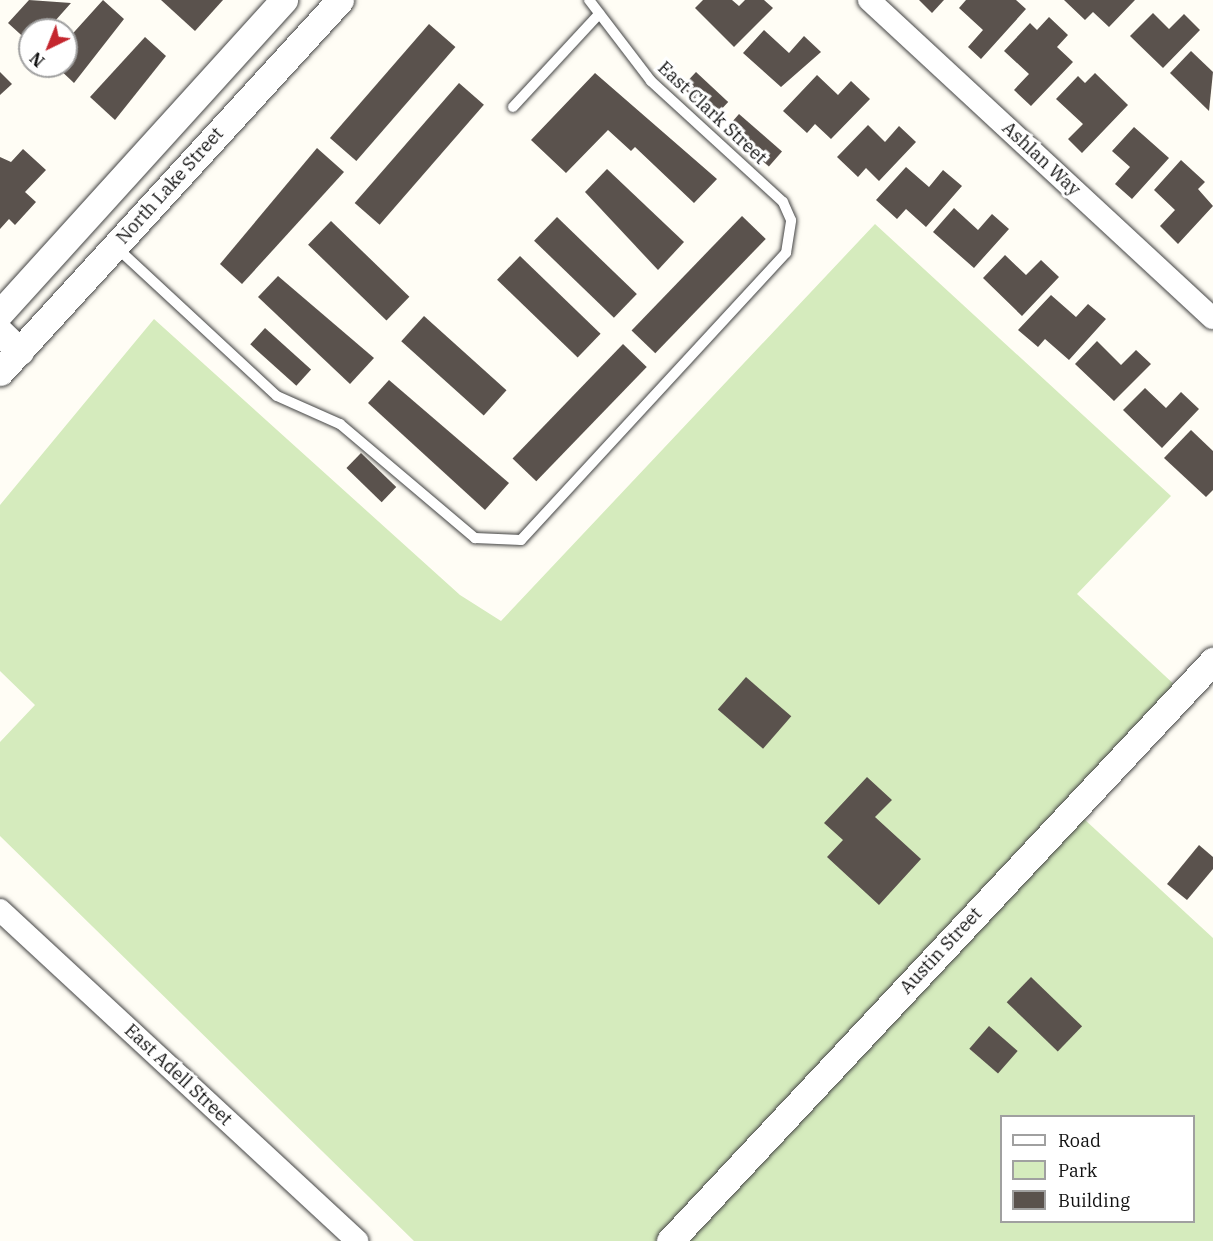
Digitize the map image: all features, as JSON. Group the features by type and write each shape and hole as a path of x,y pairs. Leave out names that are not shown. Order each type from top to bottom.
{"street":[{"path":"0,313 284,0"},
{"name":"North Lake Street","path":"0,372 340,0"},
{"name":"Ashlan Way","path":"869,0 1213,318"},
{"path":"0,332 20,351"},
{"name":"Austin Street","path":"670,1241 1213,661"},
{"name":"East Adell Street","path":"0,910 357,1241"}],"lane":[{"name":"East Clark Street","path":"116,246 277,396 340,424 475,538 509,543 521,540 786,253 791,220 783,201 651,81 589,0"},
{"path":"513,107 600,14"}],"green space":[{"path":"875,224 1171,496 1077,594 1193,702 1084,819 1213,938 1213,1241 414,1241 0,836 0,742 35,705 0,671 0,505 154,319 460,595 501,621"}],"building":[{"path":"29,0 71,3 58,18 18,18 18,32 8,23"},
{"path":"103,0 124,19 78,78 78,28"},
{"path":"161,0 223,0 195,31"},
{"path":"703,0 732,0 739,6 745,0 764,0 773,8 734,47 695,8"},
{"path":"919,0 944,0 932,13"},
{"path":"966,0 1016,0 1026,9 981,59 968,47 983,30 959,8"},
{"path":"1064,0 1135,0 1109,27 1093,12 1085,20"},
{"path":"1153,13 1169,29 1184,14 1200,30 1163,68 1130,36"},
{"path":"1049,17 1068,35 1057,47 1073,62 1031,106 1014,90 1029,74 1004,51 1030,23 1037,30"},
{"path":"429,24 455,47 356,161 330,138"},
{"path":"764,30 789,53 804,36 821,52 781,87 743,53"},
{"path":"145,37 166,56 115,120 90,97"},
{"path":"1191,51 1213,72 1209,111 1170,73"},
{"path":"0,72 12,84 0,95"},
{"path":"696,72 728,102 714,117 682,87"},
{"path":"595,73 717,179 694,203 635,147 631,151 608,130 566,173 531,140"},
{"path":"1095,73 1128,105 1082,153 1068,139 1083,124 1056,99 1078,76 1085,83"},
{"path":"817,75 838,95 851,81 870,99 831,139 815,124 807,133 783,111"},
{"path":"69,78 78,78 74,83"},
{"path":"459,83 484,105 380,225 355,203"},
{"path":"739,114 782,151 769,166 726,129"},
{"path":"868,125 885,142 899,126 916,142 879,181 866,168 858,177 837,157"},
{"path":"1134,127 1169,158 1132,199 1115,184 1130,167 1112,151"},
{"path":"317,148 344,172 242,284 220,264"},
{"path":"23,149 46,170 25,192 36,202 15,225 9,219 0,229 0,157 11,162"},
{"path":"1181,160 1205,182 1198,189 1213,206 1178,244 1160,226 1175,210 1154,190"},
{"path":"906,167 929,187 943,170 962,186 926,227 906,209 897,219 876,200"},
{"path":"607,169 684,242 658,270 585,192"},
{"path":"954,208 978,230 992,214 1009,229 974,268 933,232"},
{"path":"742,216 766,239 655,353 632,330"},
{"path":"557,217 637,294 614,318 534,241"},
{"path":"331,221 409,297 386,320 308,245"},
{"path":"1005,255 1026,275 1041,260 1059,277 1022,316 983,278"},
{"path":"520,256 601,334 578,358 497,280"},
{"path":"278,276 374,358 350,384 258,297"},
{"path":"1051,295 1076,317 1088,304 1106,319 1069,360 1045,339 1038,347 1018,330"},
{"path":"424,316 506,390 484,416 401,341"},
{"path":"265,328 311,369 296,386 250,344"},
{"path":"1097,341 1121,365 1136,350 1151,364 1114,401 1075,364"},
{"path":"623,344 647,367 536,481 513,458"},
{"path":"389,380 509,483 485,510 368,403"},
{"path":"1145,388 1166,408 1181,392 1199,409 1162,448 1123,410"},
{"path":"1191,430 1213,451 1213,490 1206,497 1164,458"},
{"path":"361,453 396,487 382,502 346,468"},
{"path":"746,677 791,716 763,749 718,709"},
{"path":"867,777 892,800 875,817 921,859 879,905 827,857 843,840 824,823"},
{"path":"1199,845 1213,857 1213,869 1187,900 1167,884"},
{"path":"1031,977 1082,1026 1058,1051 1007,1002"},
{"path":"989,1026 1018,1051 998,1074 969,1049"}]}
